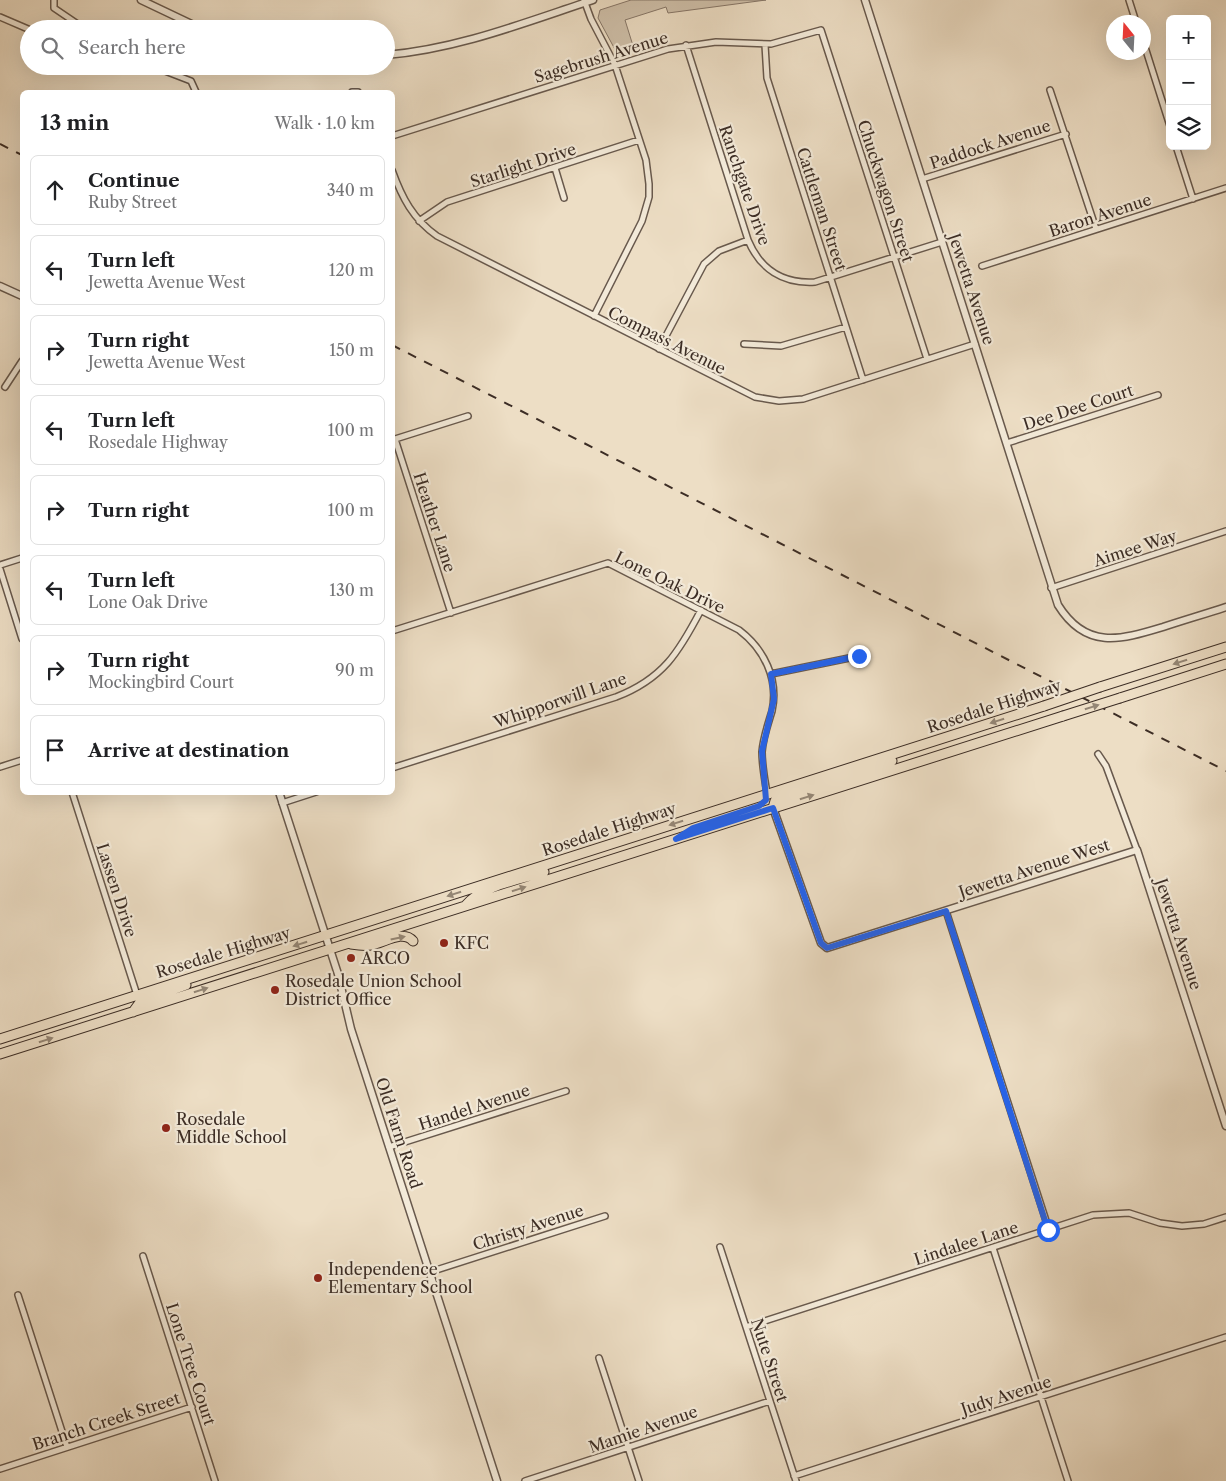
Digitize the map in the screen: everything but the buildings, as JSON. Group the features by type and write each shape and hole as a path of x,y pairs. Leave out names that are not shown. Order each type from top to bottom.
{"main road":[{"name":"Rosedale Highway","path":"0,1039 1226,647"},
{"path":"1207,670 1226,658"},
{"name":"Rosedale Highway","path":"0,1054 1226,664"},
{"path":"773,808 774,801 781,796 895,760 926,744"},
{"path":"676,839 693,828 764,804 767,794"},
{"path":"465,906 473,897 545,872 563,859"},
{"path":"346,944 370,945 403,935 410,936 414,941"},
{"path":"133,1012 141,1001 177,989 203,974"}],"street":[{"path":"54,0 54,8 72,20"},
{"path":"140,0 183,20"},
{"path":"395,54 468,40 584,1 593,0"},
{"name":"Jewetta Avenue","path":"865,0 1058,605 1073,625 1088,634 1110,639 1132,636 1226,607"},
{"path":"1129,0 1134,15"},
{"path":"584,1 591,19 615,65 640,140 648,172 646,209 594,316"},
{"path":"0,17 20,26"},
{"name":"Sagebrush Avenue","path":"395,135 615,65 686,45 716,42 765,45 782,43 822,30"},
{"name":"Chuckwagon Street","path":"822,30 927,359"},
{"name":"Ranchgate Drive","path":"686,45 748,240 752,250 765,267 783,278 804,283 831,278 942,242"},
{"name":"Cattleman Street","path":"765,45 767,78 863,380"},
{"path":"1149,60 1166,113"},
{"path":"175,75 191,81 195,90"},
{"path":"1050,90 1096,229"},
{"name":"Paddock Avenue","path":"922,179 1066,134"},
{"name":"Starlight Drive","path":"419,221 447,202 640,140"},
{"path":"1177,150 1193,198"},
{"path":"555,168 564,198"},
{"name":"Compass Avenue","path":"395,177 405,202 419,221 437,236 744,393 766,400 791,401 804,398 975,344"},
{"name":"Baron Avenue","path":"982,266 1226,188"},
{"path":"659,350 704,264 719,252 748,240"},
{"path":"0,286 20,295"},
{"path":"744,344 781,346 846,327"},
{"path":"5,387 20,364"},
{"name":"Dee Dee Court","path":"1007,443 1158,395"},
{"path":"395,439 468,416"},
{"name":"Heather Lane","path":"395,442 451,613"},
{"name":"Aimee Way","path":"1052,588 1226,532"},
{"path":"0,565 20,559"},
{"name":"Lone Oak Drive","path":"395,630 608,563 701,610 748,637 763,655 771,674 774,699 762,751 767,794"},
{"path":"0,569 20,633"},
{"name":"Whipporwill Lane","path":"395,767 635,689 668,665 684,643 701,610"},
{"path":"771,674 859,656"},
{"name":"Jewetta Avenue","path":"1098,754 1106,766 1137,850 1226,1126"},
{"path":"0,768 20,761"},
{"name":"Lassen Drive","path":"73,795 137,995"},
{"name":"Old Farm Road","path":"280,795 330,949 351,1029 497,1481"},
{"path":"282,803 307,795"},
{"name":"Jewetta Avenue West","path":"773,808 821,943 827,948 1137,850"},
{"path":"946,911 1048,1230"},
{"name":"Handel Avenue","path":"389,1147 566,1091"},
{"name":"Lindalee Lane","path":"746,1327 1093,1215 1117,1212 1182,1226 1204,1224 1226,1217"},
{"name":"Christy Avenue","path":"430,1272 605,1216"},
{"name":"Nute Street","path":"720,1247 795,1478"},
{"path":"993,1248 1068,1481"},
{"name":"Lone Tree Court","path":"143,1256 215,1481"},
{"path":"18,1295 67,1447"},
{"name":"Judy Avenue","path":"795,1478 1226,1337"},
{"path":"600,1358 639,1481"},
{"name":"Mamie Avenue","path":"525,1481 770,1401"},
{"name":"Branch Creek Street","path":"0,1469 192,1407"}],"shaded area":[{"path":"631,0 766,0 668,13 666,7 625,20 634,49 618,55 598,18 600,10"}],"railway":[{"path":"0,144 20,154"},
{"path":"395,347 1226,771"}],"place":[{"name":"KFC","path":"444,943"},
{"name":"ARCO","path":"351,958"},
{"name":"Rosedale Union School District Office","path":"275,990"},
{"name":"Rosedale Middle School","path":"166,1128"},
{"name":"Independence Elementary School","path":"318,1278"}],"route":[{"path":"859,656 771,674 774,699 762,751 767,794 764,804 693,828 676,839 773,808 821,943 827,948 946,911 1048,1230"}]}
